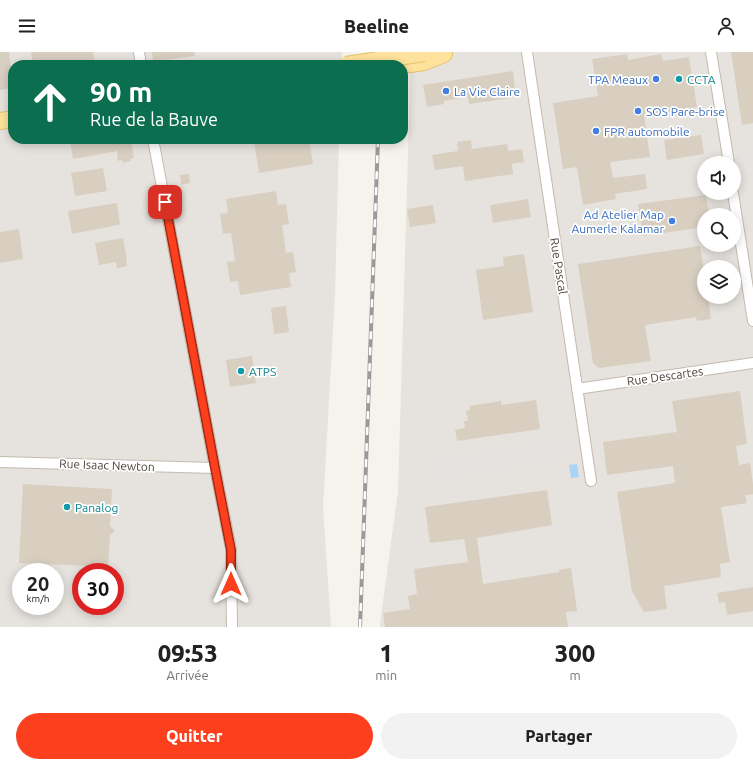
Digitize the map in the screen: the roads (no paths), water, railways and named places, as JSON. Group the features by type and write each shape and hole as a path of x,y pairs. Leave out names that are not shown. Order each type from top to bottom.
{"main road":[{"path":"402,60 452,53"},
{"path":"408,63 424,58"}],"street":[{"name":"Rue Pascal","path":"527,52 591,481"},
{"path":"712,53 728,156"},
{"path":"154,144 231,550 232,627"},
{"path":"734,200 753,322"},
{"name":"Rue Descartes","path":"577,389 753,363"},
{"name":"Rue Isaac Newton","path":"0,462 215,468"}],"water":[{"path":"577,464 579,477 571,478 569,465"}],"railway":[{"path":"376,60 377,52"},
{"path":"360,627 378,144"}],"place":[{"name":"TPA Meaux","path":"656,79"},
{"name":"CCTA","path":"679,79"},
{"name":"La Vie Claire","path":"446,91"},
{"name":"SOS Pare-brise","path":"638,111"},
{"name":"FPR automobile","path":"596,131"},
{"name":"Ad Atelier Map Aumerle Kalamar","path":"672,221"},
{"name":"ATPS","path":"241,371"},
{"name":"Panalog","path":"67,507"}]}
